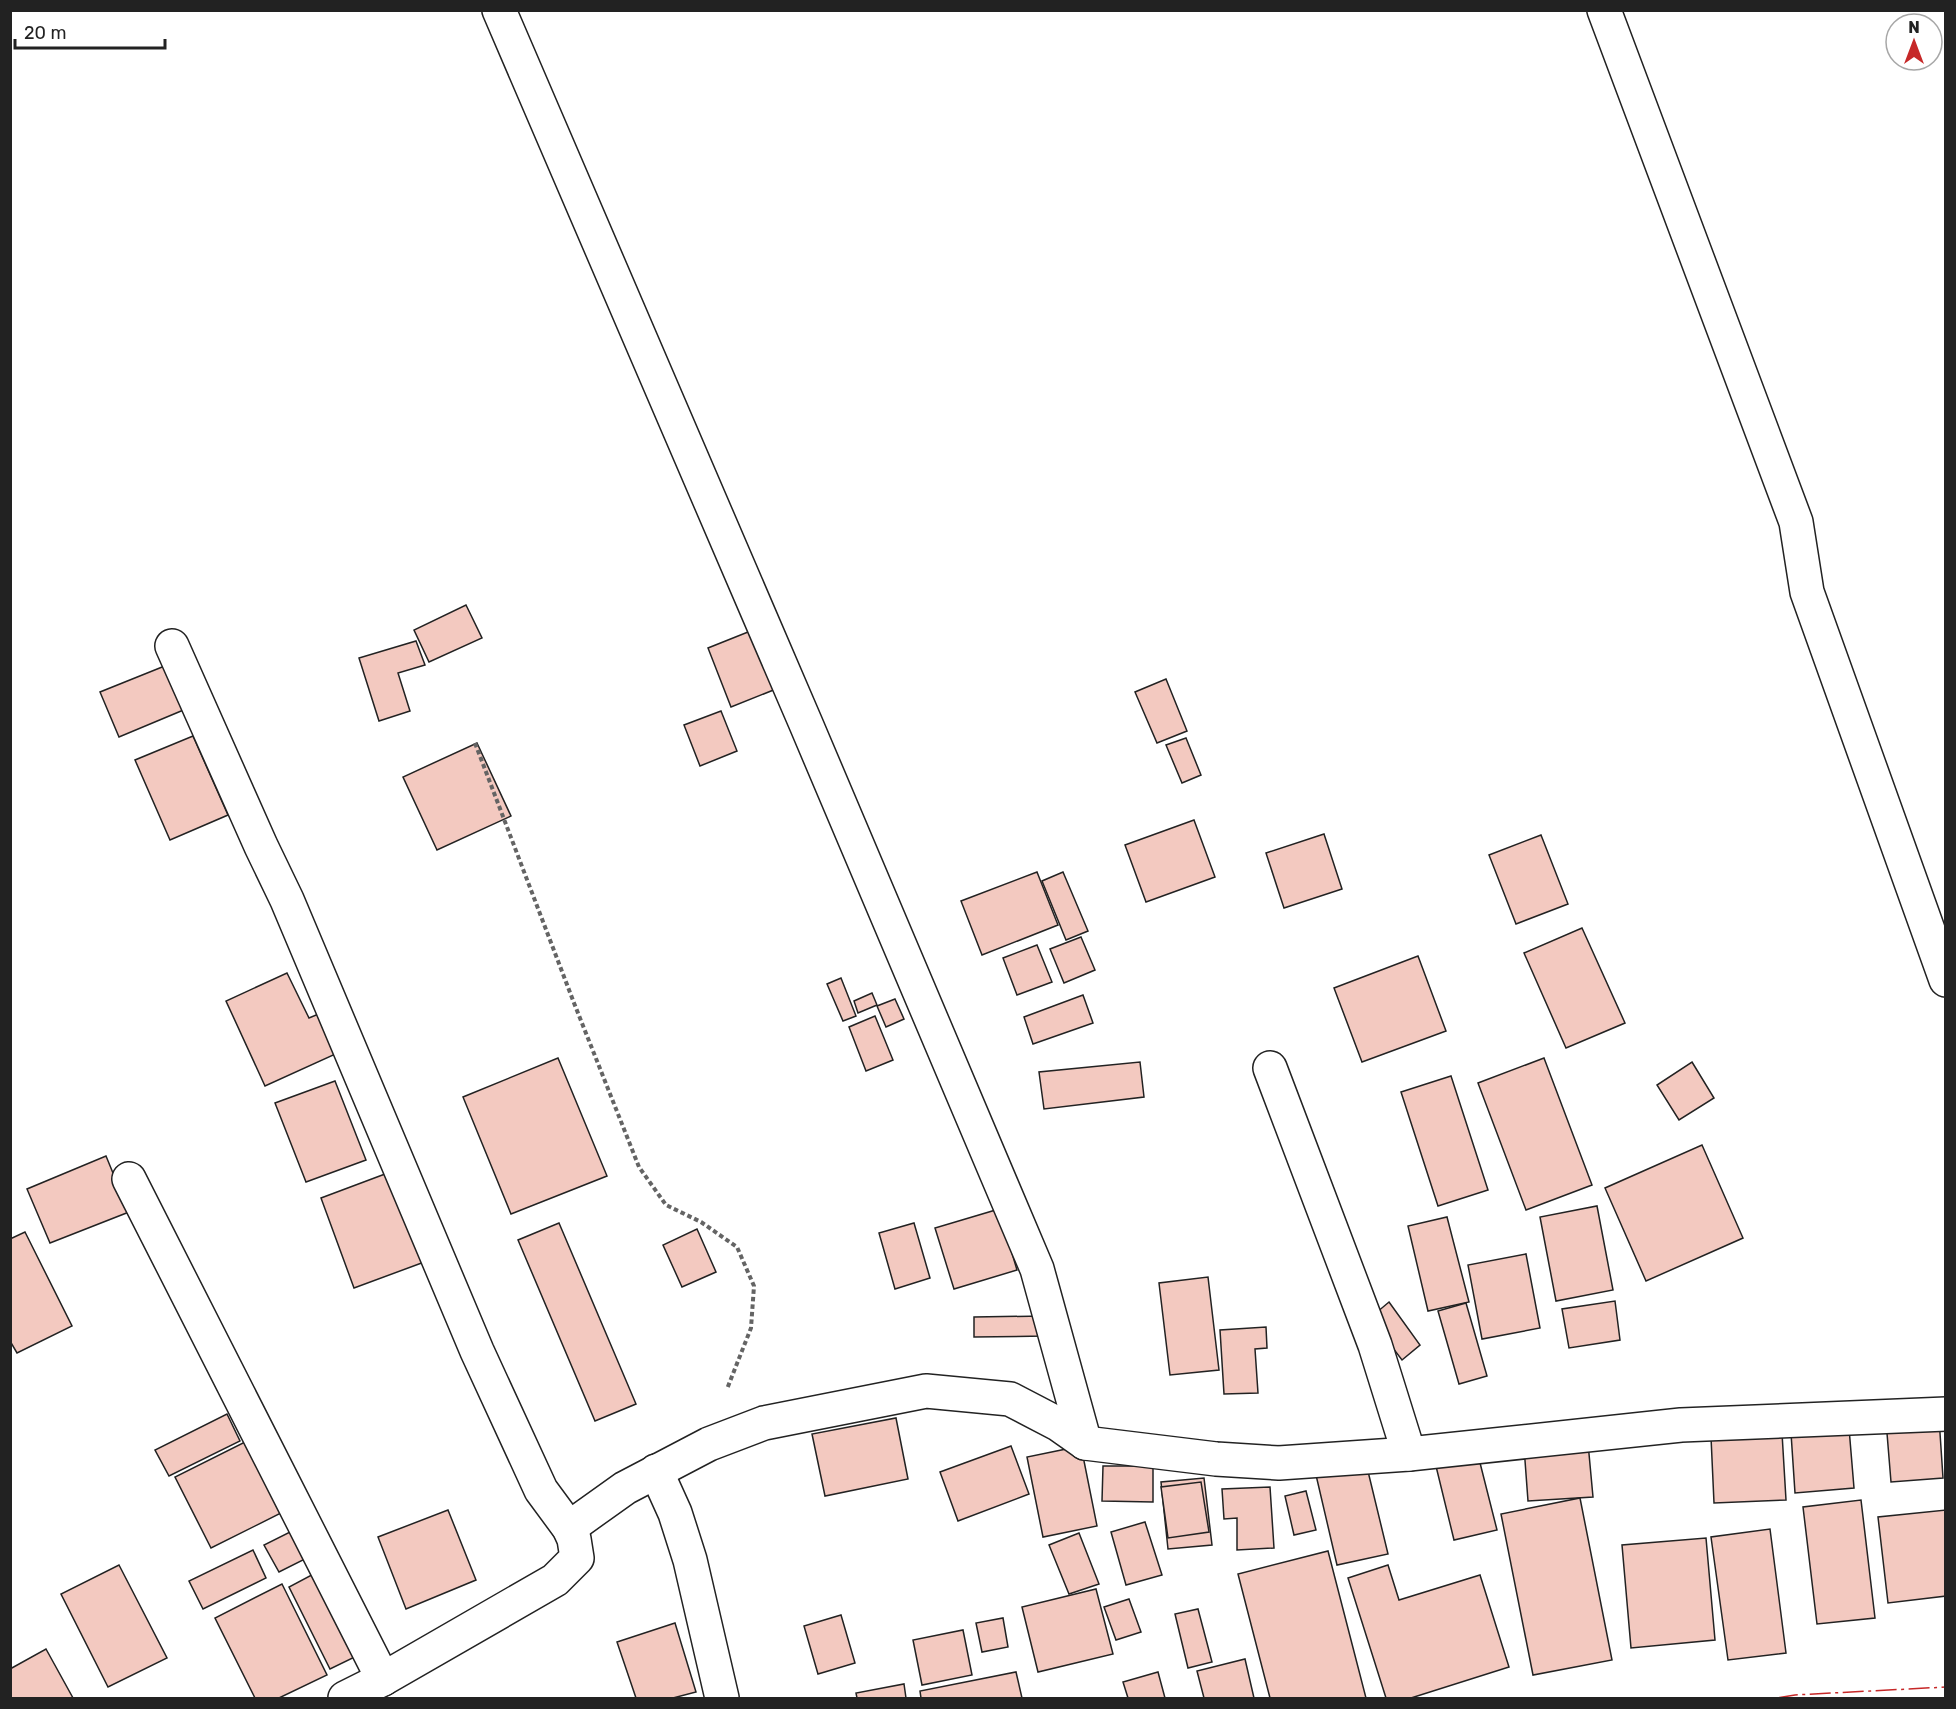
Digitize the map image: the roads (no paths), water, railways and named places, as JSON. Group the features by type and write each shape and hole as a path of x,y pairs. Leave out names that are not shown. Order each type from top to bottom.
{"street":[{"path":"499,10 1037,1269 1085,1443"},
{"path":"1604,10 1796,522 1808,592 1946,980"},
{"path":"172,646 287,900 477,1351 541,1490 569,1528 574,1539 577,1558 555,1580 383,1679 345,1698"},
{"path":"1270,1068 1375,1346 1409,1454"},
{"path":"129,1179 383,1679"},
{"path":"569,1528 625,1488 709,1444 764,1424 926,1391 1010,1399 1058,1424 1085,1443 1216,1459 1279,1463 1409,1454 1681,1425 1946,1414"},
{"path":"656,1471 675,1513 690,1560 722,1698"}]}
